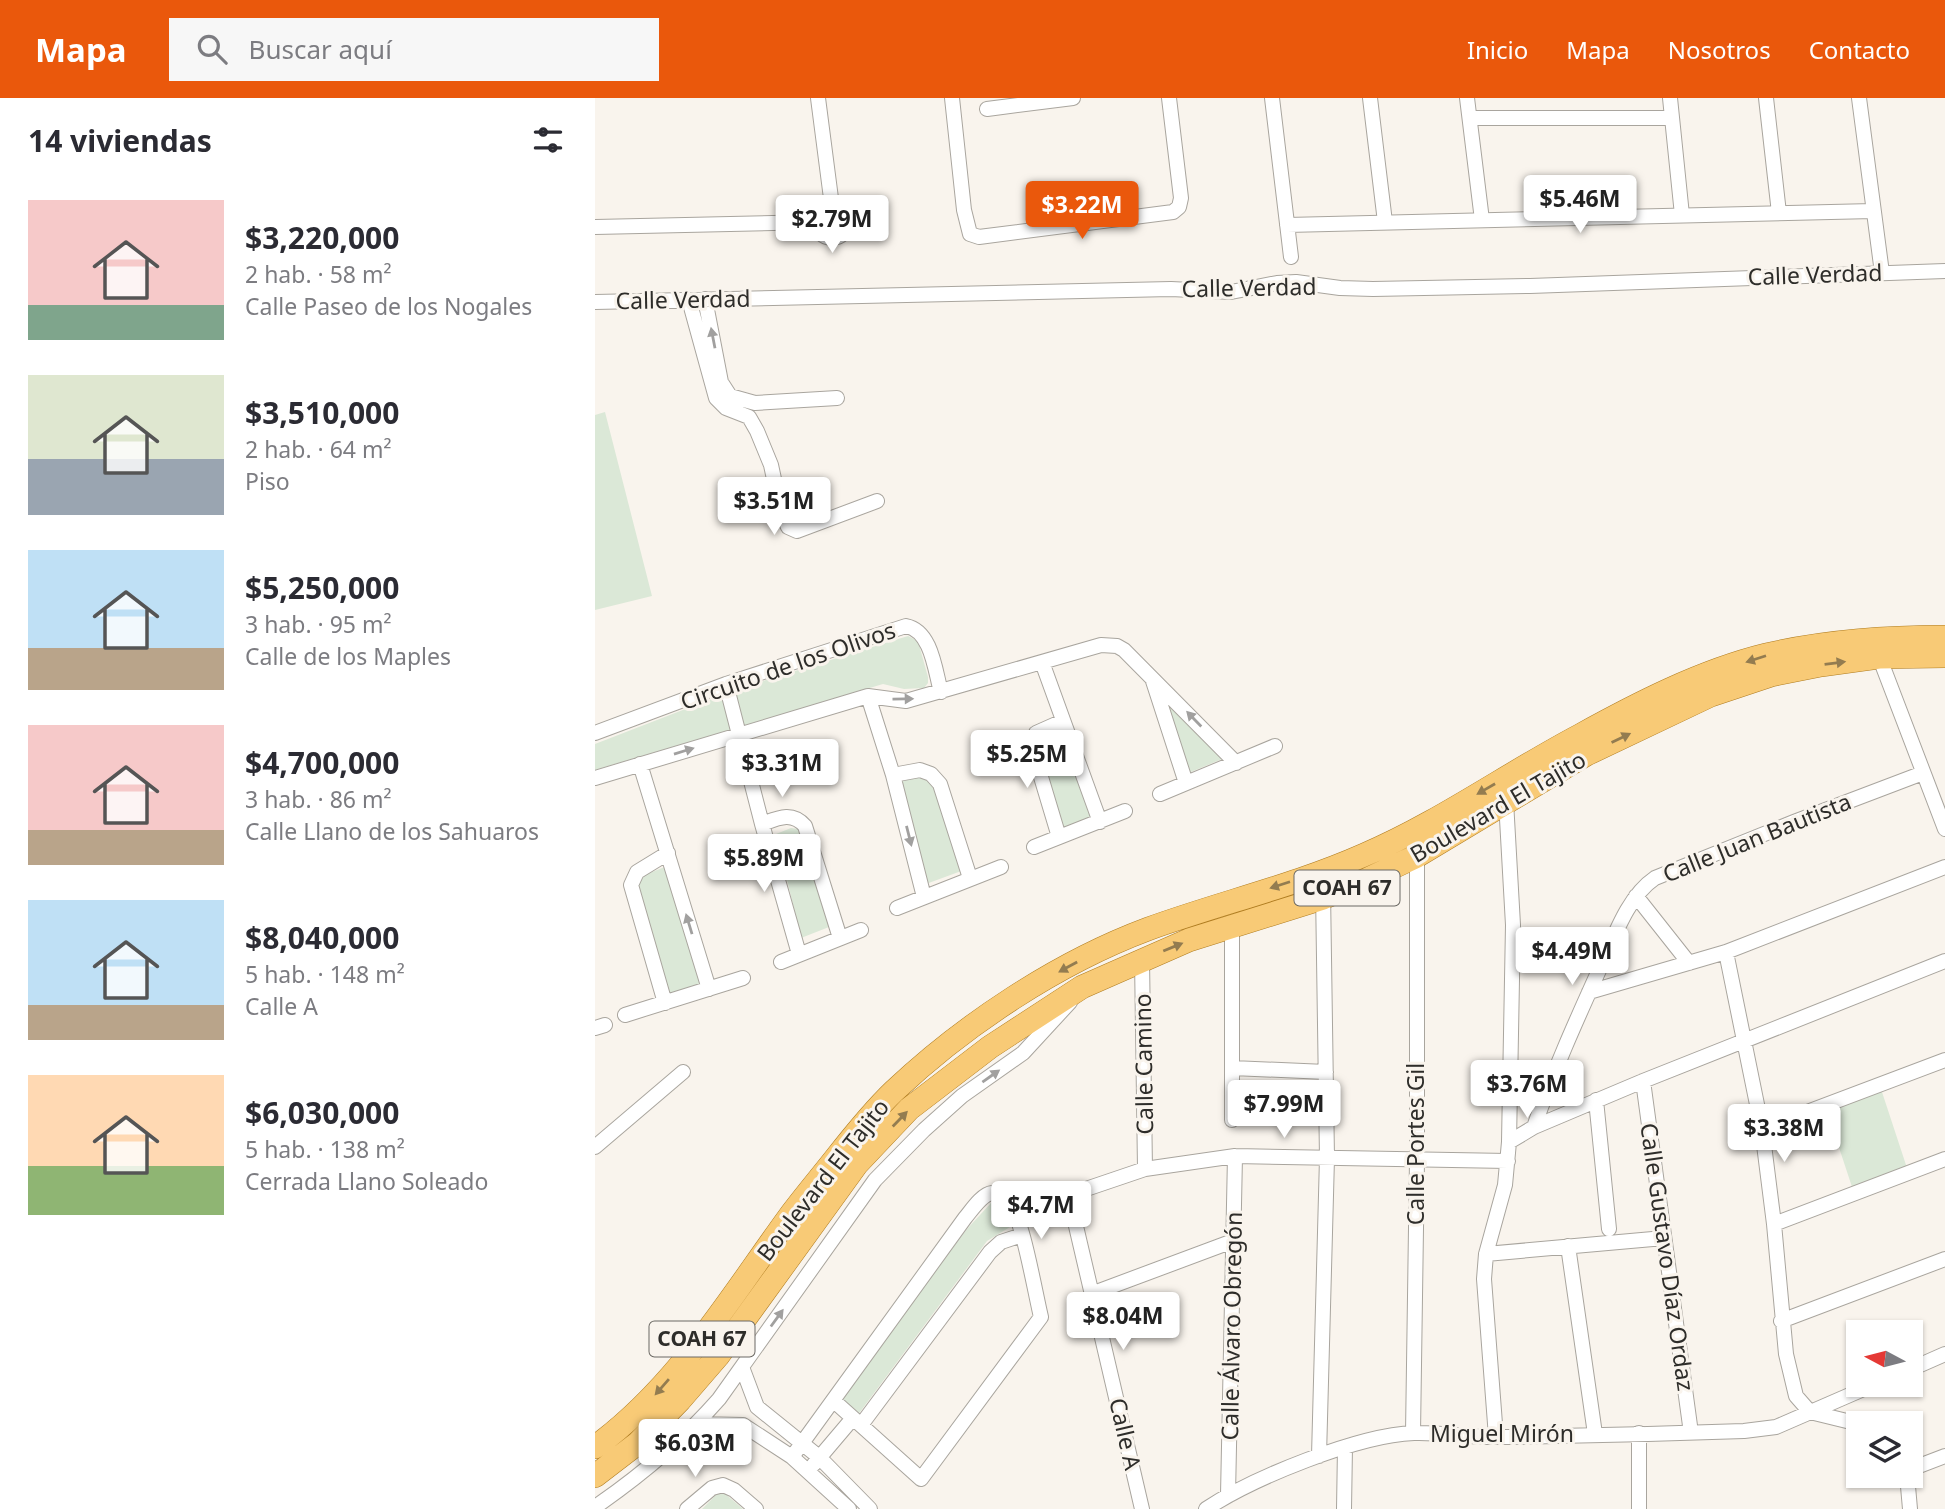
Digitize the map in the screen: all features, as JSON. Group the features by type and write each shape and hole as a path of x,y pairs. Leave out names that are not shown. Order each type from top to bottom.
{"main road":[{"name":"Boulevard El Tajito","path":"595,1447 656,1394 800,1221 909,1109 990,1047 1082,987 1142,959 1231,926 1323,898 1417,856 1587,754 1711,695 1771,675 1821,665 1876,648 1945,637"},
{"name":"Boulevard El Tajito","path":"595,1476 638,1443 687,1392 726,1345 854,1135 893,1092 962,1033 1023,992 1081,960 1144,931 1323,872 1404,837 1577,737 1643,703 1706,676 1764,656 1816,646 1876,648 1945,656"}],"street":[{"path":"818,98 832,206"},
{"path":"952,98 964,210 970,233 979,237 1173,212 1179,207 1181,198 1169,98"},
{"path":"987,110 1073,98"},
{"path":"1272,98 1291,257"},
{"path":"1370,98 1385,222"},
{"path":"1467,98 1482,220"},
{"path":"1670,98 1682,215"},
{"path":"1766,98 1779,213"},
{"path":"1859,98 1882,273"},
{"path":"1470,118 1672,118"},
{"path":"832,206 841,209 847,216 848,225 843,234 835,238 826,237 818,231 816,222 818,214 824,208 832,206"},
{"path":"1287,225 1873,211"},
{"path":"595,227 816,222"},
{"name":"Calle Verdad","path":"595,302 1171,289 1231,292 1296,282 1373,289 1474,287 1945,271"},
{"path":"705,299 723,386 734,398 755,403 837,398"},
{"path":"689,300 716,398 726,408 749,417 768,457 780,507 790,529 797,531 877,501"},
{"path":"749,417 755,403"},
{"name":"Circuito de los Olivos","path":"595,733 726,684 906,626 920,631 925,639 941,692"},
{"name":"Circuito de los Olivos","path":"595,778 868,696 906,701 1101,645 1117,646 1124,650 1151,676"},
{"path":"1876,648 1945,829"},
{"path":"1042,662 1100,822"},
{"path":"1151,676 1236,763"},
{"path":"1151,676 1186,783"},
{"path":"726,684 799,954"},
{"path":"868,696 893,775 924,897"},
{"path":"1059,837 1032,747 1036,733 1063,721"},
{"path":"1160,794 1275,746"},
{"path":"640,764 709,989"},
{"path":"893,775 920,770 936,778 971,878"},
{"name":"Calle Juan Bautista","path":"1534,1127 1553,1070 1636,896 1645,885 1655,878 1794,822 1923,773"},
{"path":"1496,1437 1484,1279 1486,1254 1505,1185 1509,1142 1513,925 1506,801"},
{"path":"1034,847 1125,811"},
{"path":"762,824 786,816 799,820 805,826 841,938"},
{"path":"664,1003 631,884 637,872 668,853"},
{"name":"Calle Portes Gil","path":"1413,1433 1417,1160 1417,856"},
{"path":"897,908 1001,867"},
{"path":"1589,992 1726,951 1945,867"},
{"path":"1319,1456 1327,1158 1323,872"},
{"path":"1636,896 1689,963"},
{"path":"1231,926 1232,1120"},
{"path":"781,962 862,930"},
{"path":"1726,951 1762,1129 1775,1224 1781,1321 1792,1386 1796,1396 1810,1412 1846,1421"},
{"name":"Calle Camino","path":"1142,959 1145,1169"},
{"path":"1509,1142 1534,1127 1596,1100 1858,993 1945,961"},
{"path":"625,1015 743,978"},
{"path":"595,1507 652,1464 697,1424 876,1181 898,1156 962,1096 1024,1053 1082,987"},
{"path":"1762,1129 1945,1060"},
{"path":"1232,1068 1326,1072"},
{"path":"595,1147 683,1072"},
{"name":"Calle Gustavo Díaz Ordaz","path":"1643,1081 1691,1433"},
{"path":"1596,1100 1609,1229"},
{"path":"1145,1169 1235,1156 1508,1161"},
{"name":"Calle Álvaro Obregón","path":"1228,1495 1235,1156"},
{"path":"1775,1224 1945,1159"},
{"name":"Calle A","path":"1142,1509 1072,1209 1076,1195 1086,1189 1145,1169"},
{"path":"792,1457 965,1218 988,1194 1007,1197 1022,1235 1041,1317 921,1479 834,1401"},
{"path":"808,1470 857,1421 990,1252 1001,1242 1022,1235"},
{"path":"1486,1254 1664,1238"},
{"path":"1091,1294 1233,1241"},
{"path":"1568,1246 1595,1434"},
{"path":"1781,1321 1945,1258"},
{"path":"1923,1364 1945,1354"},
{"path":"741,1367 757,1407 819,1457 869,1509"},
{"name":"Miguel Mirón","path":"1206,1509 1228,1495 1319,1456 1345,1447 1413,1433 1496,1437 1691,1433 1776,1427 1846,1396"},
{"path":"743,1425 757,1407"},
{"path":"697,1424 743,1425 792,1457 846,1508 856,1494"},
{"path":"1639,1433 1639,1509"},
{"path":"1344,1509 1345,1447"},
{"path":"1923,1464 1945,1456"},
{"path":"687,1509 712,1488 723,1485 734,1490 756,1509"},
{"path":"1908,1488 1910,1509"}],"green space":[{"path":"605,412 652,596 595,610 595,415"},
{"path":"908,636 918,641 928,677 924,688 904,689 883,684 595,770 595,744 737,689"},
{"path":"1159,691 1227,757 1186,774"},
{"path":"1060,732 1093,819 1062,832 1038,743 1040,739"},
{"path":"916,772 934,783 964,870 926,884 898,778"},
{"path":"791,828 798,829 829,927 801,938 776,834"},
{"path":"667,866 706,984 667,995 636,888 637,878"},
{"path":"1881,1089 1907,1168 1852,1187 1826,1108"},
{"path":"991,1203 1005,1207 1010,1217 1010,1227 987,1241 857,1416 838,1397 967,1229"},
{"path":"723,1492 743,1509 702,1509 718,1493"}]}
